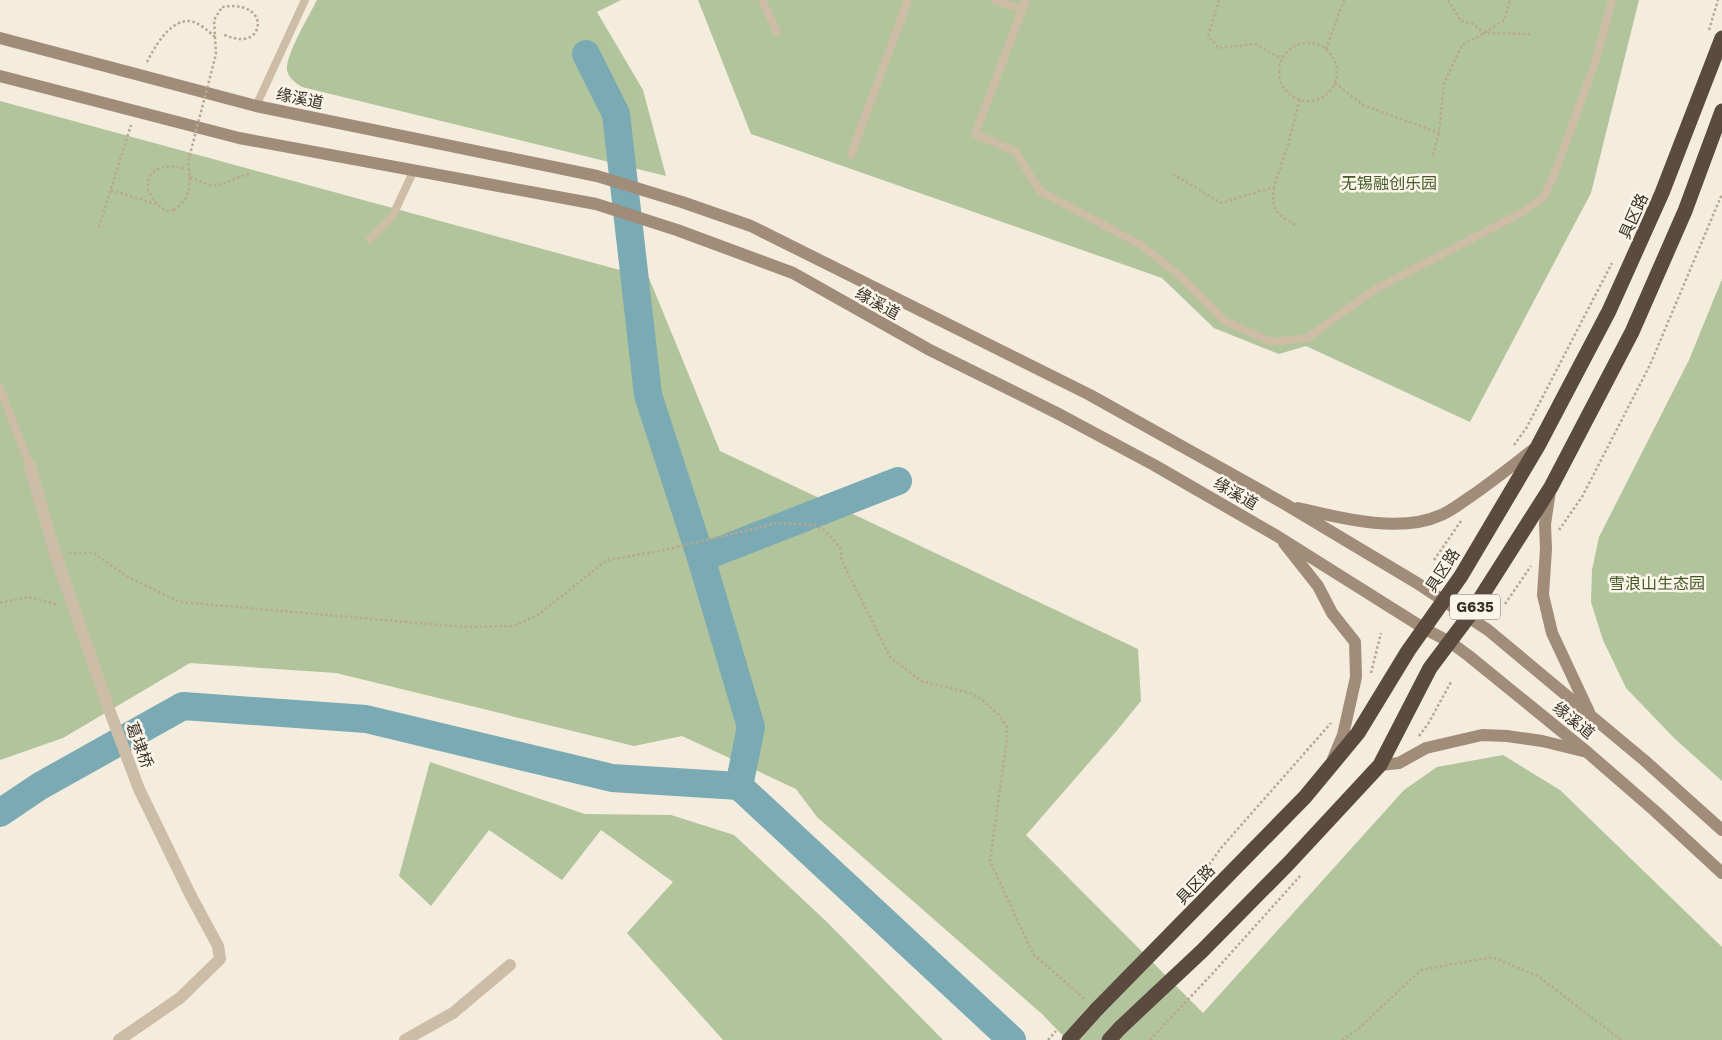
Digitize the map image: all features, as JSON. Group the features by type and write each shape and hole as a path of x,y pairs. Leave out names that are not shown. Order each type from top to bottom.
{"highway":[{"name":"具区路","path":"1069,1040 1093,1006 1305,797 1358,733 1408,651 1460,576 1538,446 1609,311 1662,194 1714,36"},
{"name":"G635","path":"1109,1040 1209,944 1288,864 1380,765 1430,668 1469,616 1550,487 1632,332 1686,211 1722,111"}],"main road":[{"name":"缘溪道","path":"0,38 256,106 596,176 682,202 751,226 1090,395 1285,504 1469,616 1590,714 1722,830"},
{"path":"0,76 240,138 414,170"},
{"name":"缘溪道","path":"414,170 596,204 677,230 793,273 928,349 1055,412 1154,465 1277,536 1425,629 1450,642 1587,752 1722,873"},
{"path":"1285,504 1341,518 1404,524 1440,516 1483,488 1538,446"},
{"path":"1550,487 1545,524 1546,548 1543,595 1552,633 1590,714"},
{"path":"1277,536 1318,586 1332,613 1355,642 1356,677 1351,703 1343,735 1328,769"},
{"path":"1380,765 1398,763 1426,748 1482,736 1508,736 1542,741 1587,752"}],"street":[{"name":"葛埭桥","path":"30,466 55,553 74,610 139,789 191,896 218,946 220,959 180,998 119,1040"},
{"path":"405,1040 452,1013 510,964"}],"lane":[{"path":"256,106 305,0"},
{"path":"762,0 777,32"},
{"path":"851,155 908,0"},
{"path":"995,0 1022,10"},
{"path":"1026,0 975,134 1016,151 1040,191 1141,244 1181,277 1225,321 1271,342 1307,338 1374,290 1522,213 1543,198 1554,175 1596,60 1612,0"},
{"path":"370,239 392,217 414,170"},
{"path":"0,388 30,466"}],"path":[{"path":"1219,0 1208,36 1219,48 1255,44 1282,59"},
{"path":"1326,49 1344,0"},
{"path":"1448,0 1461,20 1473,24 1484,33 1530,34"},
{"path":"1433,155 1439,133 1444,83 1462,45 1504,20 1510,0"},
{"path":"1714,36 1718,0"},
{"path":"111,190 156,204 166,211 174,210 183,204 188,194 190,177 188,162 216,54 214,20 222,7 231,2"},
{"path":"224,35 246,39 254,34 258,24 258,14 253,6"},
{"path":"141,75 155,45 171,28 187,20 197,23 214,37"},
{"path":"1300,44 1318,45 1326,49 1336,64 1337,74 1335,83 1330,91 1322,97 1313,100 1294,97 1286,91 1281,83 1279,73 1282,59 1291,48 1300,44"},
{"path":"1335,83 1363,105 1439,133"},
{"path":"1295,225 1279,215 1272,201 1274,186 1288,145 1300,99"},
{"path":"99,227 135,111"},
{"path":"156,204 150,196 147,187 149,179 156,170 166,166 184,168"},
{"path":"190,177 204,184 214,186 223,185 235,178 250,174"},
{"path":"1173,174 1221,203 1274,186"},
{"path":"1505,604 1582,497 1650,365 1722,194"},
{"path":"1511,450 1527,428 1613,262"},
{"name":"具区路","path":"1434,560 1461,520"},
{"path":"55,553 94,553 126,576 180,602 462,627 514,626 538,615 607,560 660,551 778,523 815,525 834,539 840,548 842,561 890,657 921,681 970,693 981,699 1000,715 1006,727 1007,739 990,861 1033,954 1093,1006"},
{"path":"0,603 28,598 51,602 74,610"},
{"path":"1369,679 1381,633"},
{"name":"具区路","path":"1186,895 1220,848 1335,718 1351,703"},
{"path":"1342,1040 1357,1030 1421,970 1492,957 1538,976 1621,1040"}],"green space":[{"path":"317,0 621,0 597,12 643,90 666,176 302,87 289,75 287,64 294,45"},
{"name":"无锡融创乐园","path":"698,0 1639,0 1591,193 1470,422 1306,346 1279,354 1214,328 1162,278 751,134"},
{"path":"0,101 649,278 720,451 1138,649 1141,701 1026,835 1203,1013 1404,790 1437,767 1503,755 1560,790 1722,947 1722,1040 1067,1040 1042,1014 817,817 796,789 682,736 634,746 336,673 190,663 63,738 0,760"},
{"name":"雪浪山生态园","path":"1722,279 1722,781 1674,738 1626,688 1603,640 1591,602 1592,570 1599,537 1689,360"},
{"path":"430,762 585,814 671,815 734,835 827,922 943,1040 723,1040 627,933 673,882 601,830 562,880 489,830 431,906 399,876"}],"waterway":[{"path":"0,813 40,786 183,706 366,719 612,778 739,786 751,727 701,558 648,395 616,114 586,54"},
{"path":"701,558 898,481"},
{"path":"739,786 1012,1040"}]}
